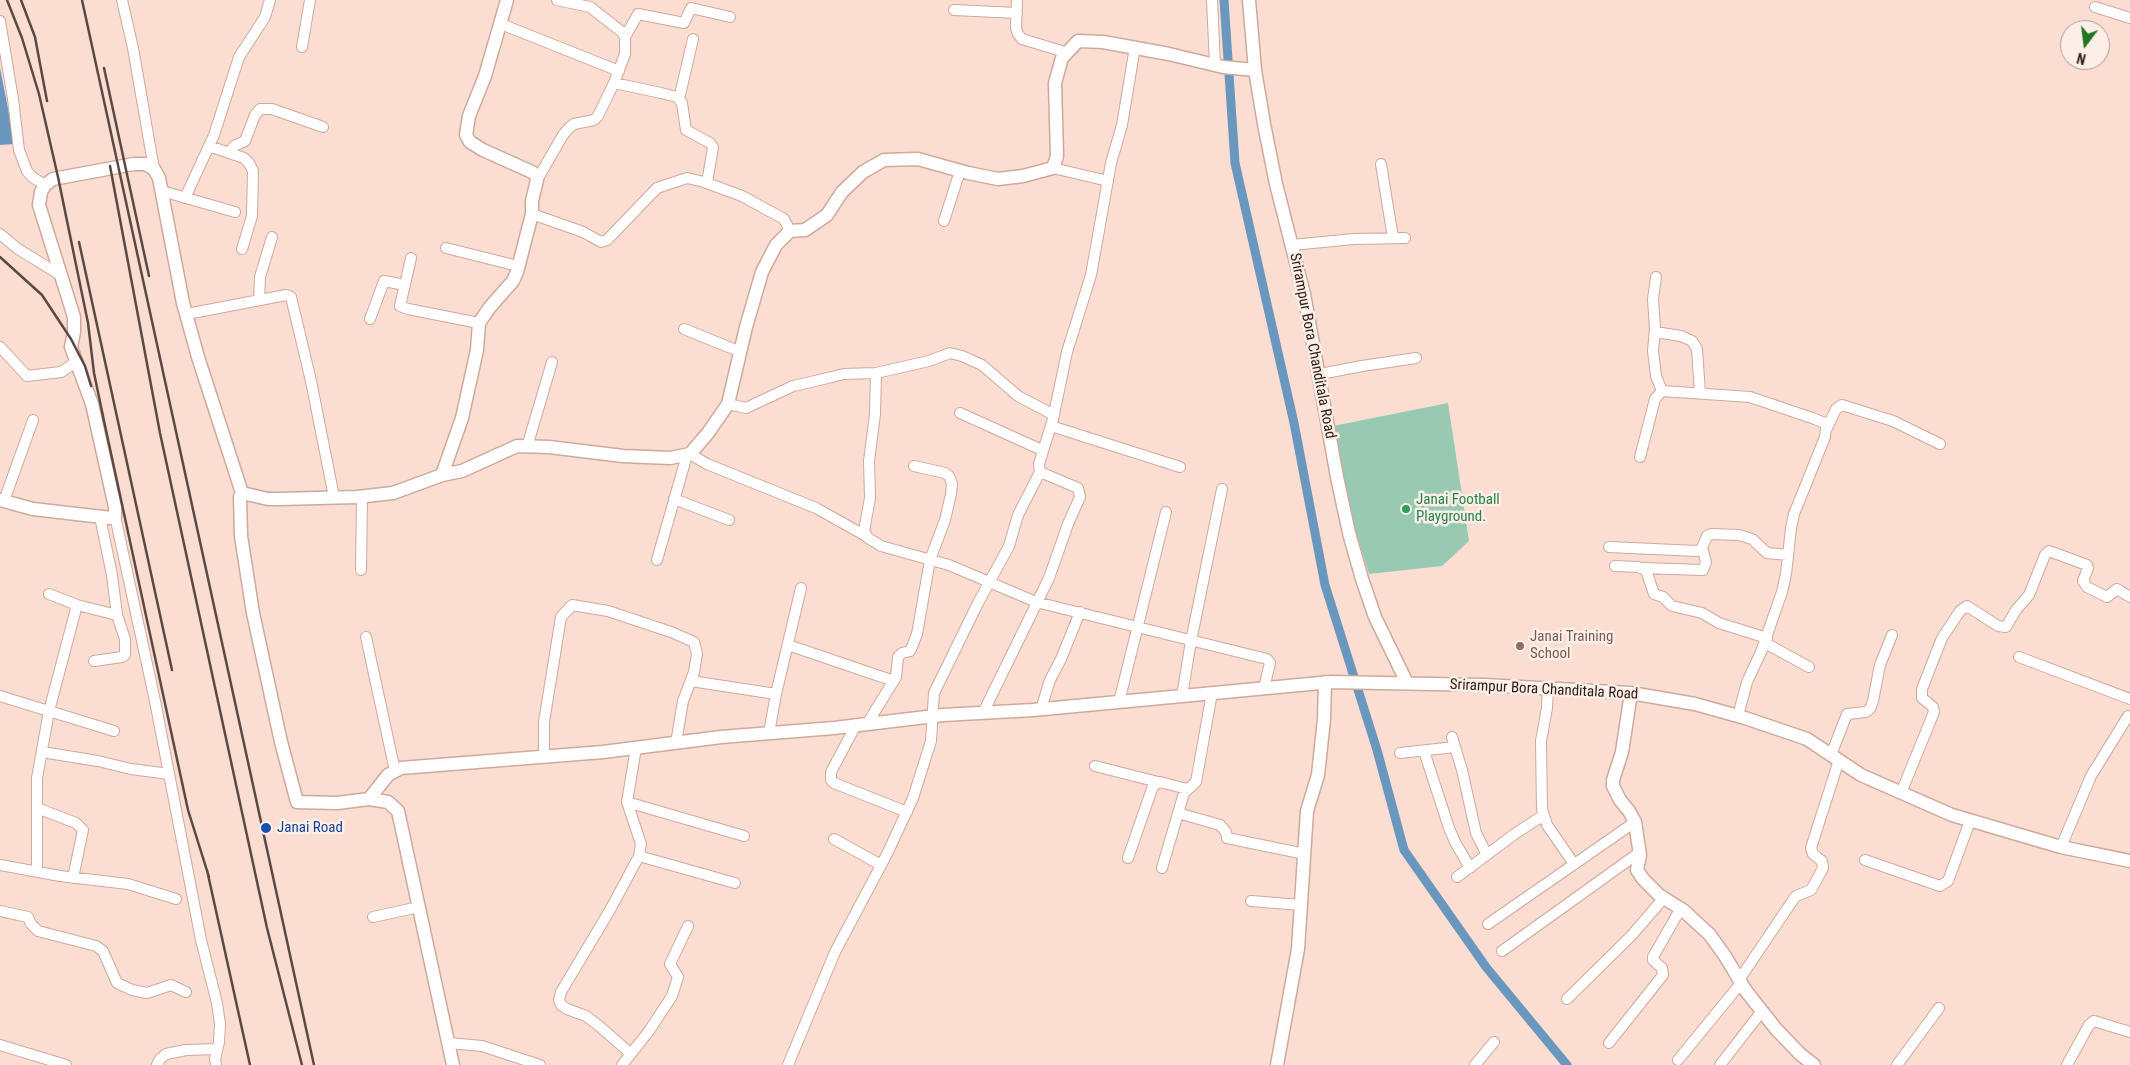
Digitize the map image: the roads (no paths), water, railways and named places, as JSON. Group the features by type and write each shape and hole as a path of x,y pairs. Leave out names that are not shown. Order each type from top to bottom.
{"street":[{"path":"122,0 133,48 154,168 162,191 187,314 242,493 240,497 241,536 253,612 296,802 301,804 316,802 337,803 369,799 388,802 398,811 453,1065"},
{"path":"185,198 209,146 239,57 265,17 270,0"},
{"path":"302,47 310,0"},
{"path":"507,0 485,76 469,116 466,135 470,142 477,146 532,172 536,175 537,180"},
{"path":"557,0 590,7 622,32 625,37"},
{"path":"1017,0 1016,28 1022,39 1068,52"},
{"path":"1212,0 1219,66"},
{"name":"Srirampur Bora Chanditala Road","path":"1249,0 1249,70 1292,245 1320,374 1337,477 1355,557 1375,617 1407,683"},
{"path":"2096,7 2130,18"},
{"path":"442,475 462,418 477,350 479,323 490,307 513,281 532,214 532,201 537,180 563,134 574,124 594,120 614,83 625,54 625,37 638,14 678,22 686,21 691,8 730,17"},
{"path":"954,10 1017,13"},
{"path":"0,22 13,99 19,150 27,171 32,177 45,185"},
{"path":"501,24 618,72"},
{"path":"693,39 679,99 683,107 686,130 710,143 713,147 708,183"},
{"path":"1053,168 1057,156 1055,83 1062,58 1078,41 1103,42 1135,47 1219,66 1249,70"},
{"path":"788,1065 821,990 835,952 881,865 913,798 931,741 934,693 1009,546 1018,515 1040,472 1039,464 1042,450 1054,414 1067,352 1092,275 1111,163 1122,125 1135,47"},
{"path":"614,83 661,92 679,99"},
{"path":"229,153 234,146 245,142 255,115 260,109 272,109 323,127"},
{"path":"209,146 244,158 253,171 252,216 242,249"},
{"path":"657,560 688,455 708,433 728,404 762,272 776,244 790,231 805,230 827,214 842,192 863,172 884,160 918,159 998,179 1023,176 1053,168 1108,181"},
{"path":"154,168 145,164 110,167 58,177 45,185 41,192 39,205 74,317 74,332 70,347 92,404 115,507 115,516 137,616 201,940 217,1003 220,1024 215,1058 216,1065"},
{"path":"1381,164 1394,238"},
{"path":"944,221 960,171"},
{"path":"532,214 583,232 600,242 607,240 656,188 687,178 708,183 742,196 784,219 790,231"},
{"path":"162,191 235,212"},
{"path":"0,234 18,249 62,276"},
{"path":"259,300 260,277 272,237"},
{"path":"1292,245 1354,239 1405,238"},
{"path":"446,248 518,266"},
{"path":"411,258 400,302 402,308 479,323"},
{"path":"1656,277 1653,299 1655,332 1653,351 1654,366 1662,391"},
{"path":"370,319 384,281 404,285"},
{"path":"187,314 286,295 291,297 334,497"},
{"path":"684,329 740,352"},
{"path":"1655,332 1681,336 1692,341 1697,349 1700,393"},
{"path":"0,348 28,376 61,372 76,362"},
{"path":"728,404 746,408 793,386 844,374 876,373 929,361 950,353 962,356 982,366 1018,396 1054,414"},
{"path":"1320,374 1416,358"},
{"path":"527,447 552,362"},
{"path":"866,536 864,531 870,498 869,461 876,373"},
{"path":"1662,391 1760,400 1820,421 1824,424 1826,430"},
{"path":"1640,457 1655,399 1662,391"},
{"path":"1738,716 1747,682 1766,641 1782,592 1794,514 1836,409 1842,405 1893,421 1940,444"},
{"path":"960,413 1042,450"},
{"path":"33,420 2,501 33,509 111,518 115,516"},
{"path":"1050,426 1180,467"},
{"path":"242,493 268,498 362,496 393,493 442,475 462,471 517,446 670,458 688,455 816,508 881,546 949,565 1036,602 1267,659 1270,662 1264,688"},
{"path":"906,812 834,783 831,780 831,772 862,724 894,681 898,657 902,653 910,651 917,634 930,560 945,520 952,480 945,473 914,466"},
{"path":"983,713 1049,578 1068,524 1080,497 1078,488 1040,472"},
{"path":"1182,696 1190,641 1222,489"},
{"path":"361,570 362,496"},
{"path":"674,499 729,520"},
{"path":"1119,702 1166,512"},
{"path":"94,661 125,655 124,640 117,615 112,575 100,517"},
{"path":"1609,547 1697,551 1702,547 1707,536 1711,534 1739,535 1752,539 1766,553 1788,556"},
{"path":"1615,566 1703,570 1706,562 1702,547"},
{"path":"1901,793 1934,712 1933,707 1922,698 1922,689 1942,638 1964,607 1970,607 1998,626 2006,627 2016,610 2029,596 2048,551 2087,564 2088,568 2083,581 2087,588 2107,597 2116,589 2130,596"},
{"path":"1642,568 1648,574 1654,594 1663,597 1672,606 1702,613 1718,623 1766,641 1809,667"},
{"path":"769,733 776,694 801,588"},
{"path":"49,594 76,604 117,615"},
{"path":"37,872 37,778 50,711 76,604"},
{"path":"544,757 544,722 561,617 572,604 608,611 671,632 694,642 697,654 683,701 676,743"},
{"path":"1041,709 1050,680 1061,659 1080,612"},
{"path":"1678,1060 1740,982 1796,896 1810,890 1824,868 1822,861 1812,854 1811,848 1847,714 1866,712 1870,709 1880,665 1892,635"},
{"path":"366,637 395,771 388,774 369,799"},
{"path":"788,645 894,681"},
{"path":"2019,657 2130,700 2128,716 2130,727"},
{"path":"690,681 776,694"},
{"path":"1277,1065 1298,949 1307,811 1318,775 1331,682"},
{"name":"Srirampur Bora Chanditala Road","path":"395,771 401,768 544,757 933,716 1041,709 1331,682 1548,688 1631,693 1695,704 1738,716 1807,740 1861,775 1970,821 2061,848 2130,861"},
{"path":"1548,688 1547,708 1541,741 1540,770 1544,815 1547,825 1574,864"},
{"path":"1162,868 1187,789 1196,782 1212,693"},
{"path":"1631,693 1622,752 1613,780 1613,786 1635,822 1640,852 1637,870 1643,879 1664,898 1681,908 1710,935 1740,982 1762,1011 1800,1054 1814,1065"},
{"path":"0,696 114,731"},
{"path":"2061,848 2091,776 2128,716"},
{"path":"1400,753 1424,751 1453,742 1476,833 1487,855"},
{"path":"630,1054 598,1025 586,1016 567,1009 561,1005 559,1000 561,992 610,910 639,856 641,844 627,802 636,748"},
{"path":"1424,751 1449,828 1470,868"},
{"path":"42,752 168,774"},
{"path":"1095,766 1187,789"},
{"path":"1128,858 1149,796 1153,786 1158,782"},
{"path":"627,802 744,836"},
{"path":"37,808 76,823 83,830 73,878"},
{"path":"1178,813 1220,825 1226,832 1226,838 1305,854"},
{"path":"1457,877 1544,815"},
{"path":"1865,860 1940,886 1948,882 1970,821"},
{"path":"1488,924 1635,822"},
{"path":"834,839 881,865"},
{"path":"1502,950 1640,852"},
{"path":"639,856 736,884"},
{"path":"0,866 73,878 128,884 176,899"},
{"path":"1567,999 1630,936 1664,898"},
{"path":"1251,901 1301,905"},
{"path":"373,918 419,908"},
{"path":"1610,1043 1663,975 1662,968 1653,960 1653,957 1681,908"},
{"path":"0,911 28,917 31,924 38,931 96,946 103,951 117,983 132,990 147,993 171,985 186,992"},
{"path":"622,1065 649,1031 672,996 678,982 678,977 670,964 688,926"},
{"path":"1900,1064 1939,1008"},
{"path":"1720,1065 1762,1011"},
{"path":"2066,1065 2089,1025 2094,1021 2130,1032"},
{"path":"1475,1065 1494,1042"},
{"path":"449,1044 482,1046 518,1062 540,1065"},
{"path":"0,1045 66,1065"},
{"path":"157,1065 166,1054 186,1050 216,1049"}],"water":[{"path":"0,68 15,144 0,145"}],"waterway":[{"path":"1224,0 1235,163 1294,423 1325,585 1377,750 1404,850 1486,967 1567,1065"}],"railway":[{"path":"7,0 22,38 39,94 88,323 94,373 188,810 209,877"},
{"path":"21,0 35,37 47,101"},
{"path":"82,0 314,1065"},
{"path":"104,68 149,276"},
{"path":"110,166 160,433 267,928 302,1065"},
{"path":"79,242 172,670"},
{"path":"0,257 42,295 71,339 85,366 91,386"},
{"path":"207,870 250,1065"}],"place":[{"name":"Janai Football Playground.","path":"1406,509"},
{"name":"Janai Training School","path":"1520,646"},
{"name":"Janai Road","path":"266,828"}]}
